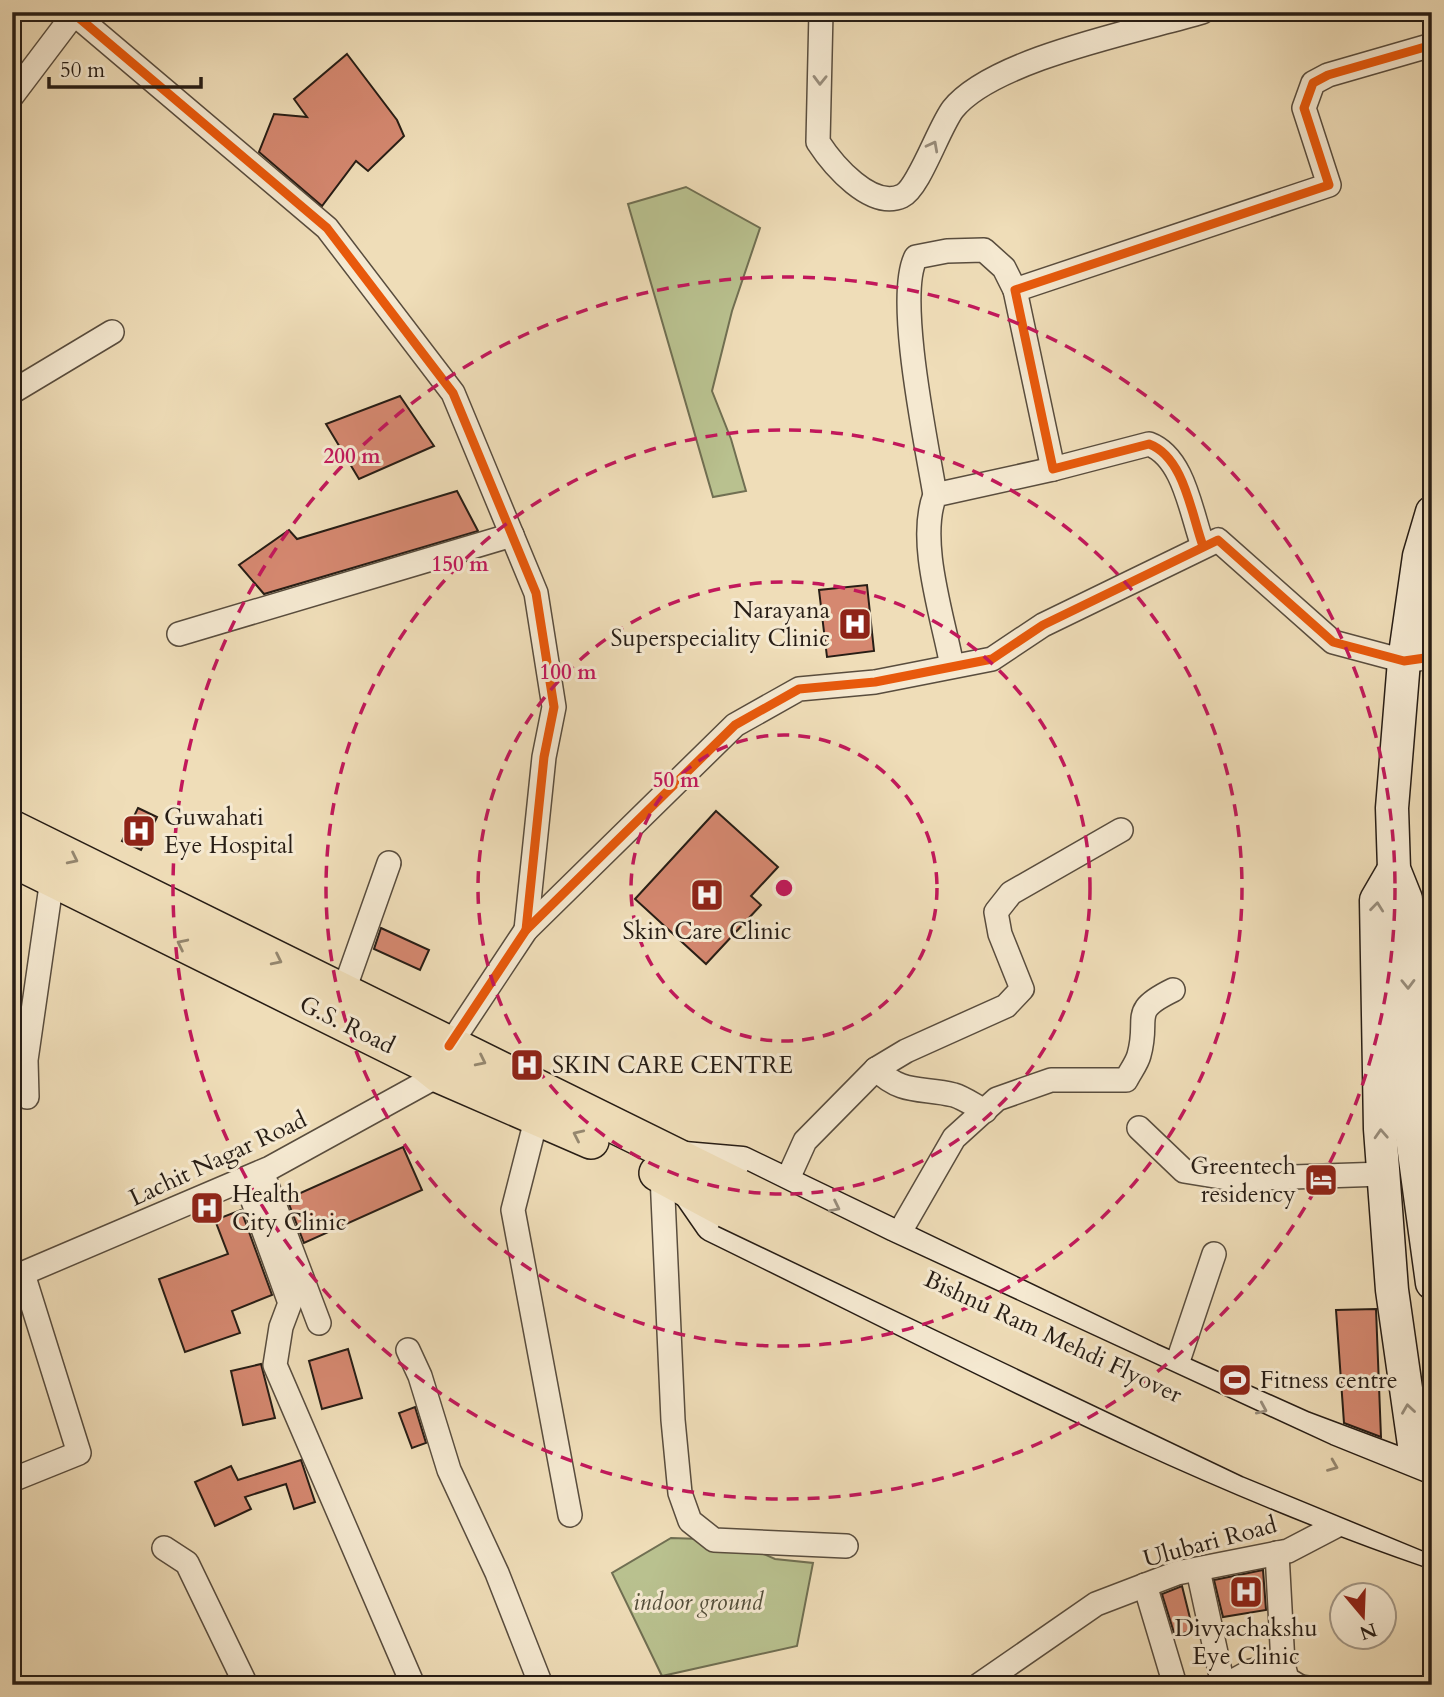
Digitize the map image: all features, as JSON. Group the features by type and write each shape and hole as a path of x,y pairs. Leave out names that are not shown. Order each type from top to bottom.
{"main road":[{"name":"G.S. Road","path":"12,828 343,993 444,1060 537,1116 675,1173"},
{"name":"G.S. Road","path":"12,859 424,1063 444,1060 675,1173"},
{"name":"Bishnu Ram Mehdi Flyover","path":"675,1173 893,1263 1298,1450 1432,1505"},
{"name":"Bishnu Ram Mehdi Flyover","path":"733,1198 1250,1460 1432,1535"}],"street":[{"path":"821,12 818,142 829,159 873,196 890,198 909,190 953,109 985,81 1021,65 1202,12"},
{"path":"12,96 73,13 327,228 453,393 536,593 554,707 544,757 526,930"},
{"path":"1015,290 1329,185 1304,108 1313,83 1337,72 1432,45"},
{"path":"952,666 928,540 929,509 935,495 908,308 909,270 916,257 947,251 984,250 1004,268 1015,290 1053,469"},
{"path":"12,392 111,332"},
{"path":"935,495 1149,444 1161,448 1173,461 1203,545"},
{"path":"1432,512 1419,556 1418,659 1392,808 1394,869 1406,899 1432,1283"},
{"path":"179,634 512,535"},
{"path":"444,1060 526,930 735,725 799,690 875,682 992,659 1043,625 1203,545 1218,541 1334,642 1418,659"},
{"path":"786,1183 805,1141 876,1069 906,1051 1006,1006 1022,989 1000,934 996,912 1011,893 1121,830"},
{"path":"343,993 390,863"},
{"path":"1394,869 1376,900 1384,1174 1392,1290 1424,1473 1424,1507 1432,1523"},
{"path":"27,1097 26,1060 52,879"},
{"path":"897,1237 954,1138 997,1099 1051,1080 1126,1080 1139,1055 1143,1013 1149,1002 1172,990"},
{"name":"Lachit Nagar Road","path":"17,1276 253,1175 444,1060"},
{"path":"876,1069 891,1084 927,1093 955,1095 985,1111"},
{"path":"537,1116 513,1210 570,1515"},
{"path":"1139,1128 1184,1171 1233,1179 1384,1174"},
{"path":"675,1173 742,1163 1173,1369 1304,1428 1424,1473"},
{"path":"675,1173 712,1225 1123,1424 1346,1522 1432,1552"},
{"path":"675,1173 673,1420 680,1493 690,1521 714,1540 846,1546"},
{"path":"253,1175 319,1323"},
{"path":"253,1175 290,1303 281,1327 275,1365 412,1685"},
{"path":"1168,1444 1173,1369 1214,1254"},
{"path":"12,1480 79,1453 17,1276"},
{"path":"408,1350 420,1376 449,1470 497,1573 541,1685"},
{"path":"1123,1424 1173,1369"},
{"name":"Ulubari Road","path":"992,1683 1096,1604 1177,1573 1277,1553 1346,1522 1424,1473"},
{"path":"164,1548 187,1563 246,1685"},
{"path":"1277,1553 1283,1664 1287,1679 1297,1685"},
{"path":"1198,1570 1224,1685 1251,1671 1283,1664"},
{"path":"1145,1586 1175,1685"}],"green space":[{"path":"686,187 760,228 732,311 712,391 731,439 746,491 713,497 628,204"},
{"name":"indoor ground","path":"671,1538 732,1540 775,1559 813,1563 797,1646 662,1676 612,1573"},
{"path":"1246,1666 1328,1679 1363,1677 1366,1685 1248,1685"}],"building":[{"path":"347,54 397,120 404,136 368,171 356,161 322,206 259,152 274,114 307,117 294,99"},
{"path":"400,396 434,446 359,479 326,424"},
{"path":"457,491 478,531 264,594 239,565 289,530 297,539"},
{"path":"867,585 874,651 827,657 819,590"},
{"path":"138,808 157,817 141,850 122,841"},
{"path":"716,811 778,867 751,896 761,905 706,964 635,899"},
{"path":"381,928 429,950 420,970 374,949"},
{"path":"403,1147 422,1190 304,1243 287,1199"},
{"path":"241,1210 272,1295 232,1311 240,1333 185,1352 159,1279 228,1254 215,1220"},
{"path":"1376,1309 1381,1437 1344,1423 1336,1310"},
{"path":"348,1349 362,1398 322,1409 309,1361"},
{"path":"261,1364 275,1418 243,1425 231,1371"},
{"path":"415,1407 426,1443 412,1448 399,1413"},
{"path":"301,1460 315,1502 294,1509 286,1484 245,1497 251,1509 215,1526 195,1482 231,1466 238,1480"},
{"path":"1263,1570 1266,1610 1223,1617 1214,1580"},
{"path":"1182,1586 1193,1630 1175,1636 1162,1594"}],"cycle path":[{"path":"72,12 327,228 453,393 536,593 554,707 544,757 526,930"},
{"path":"1203,546 1178,473 1171,461 1149,444 1053,469 1015,290 1329,185 1304,108 1313,83 1328,75 1432,45"},
{"path":"449,1046 526,930 735,725 799,689 875,682 992,659 1043,625 1218,540 1333,642 1404,661 1432,657"}],"place":[{"name":"Narayana Superspeciality Clinic","path":"855,624"},
{"name":"Guwahati Eye Hospital","path":"139,831"},
{"name":"Skin Care Clinic","path":"707,895"},
{"name":"SKIN CARE CENTRE","path":"527,1065"},
{"name":"Greentech residency","path":"1321,1180"},
{"name":"Health City Clinic","path":"207,1208"},
{"name":"Fitness centre","path":"1235,1380"},
{"name":"Divyachakshu Eye Clinic","path":"1246,1592"}]}
